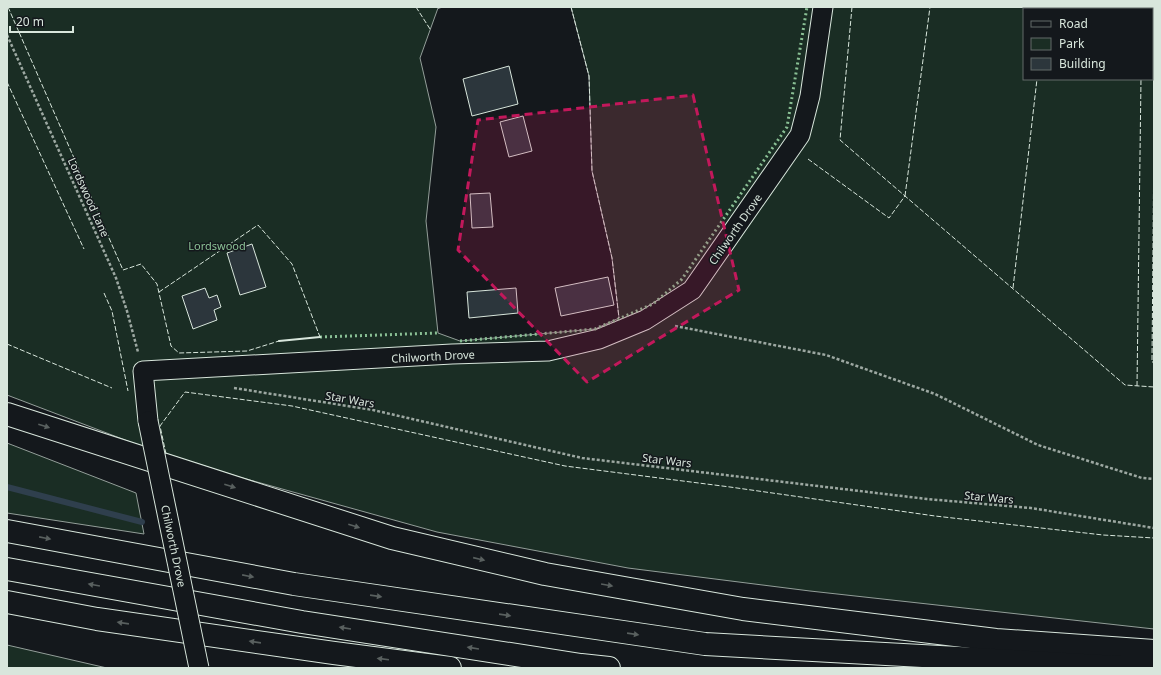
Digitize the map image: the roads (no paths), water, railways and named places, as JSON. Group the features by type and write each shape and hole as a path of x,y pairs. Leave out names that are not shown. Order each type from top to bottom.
{"highway":[{"path":"7,414 392,538 545,574 751,610 996,640 1154,651"},
{"path":"7,531 294,584 705,644 1120,667 1154,667"},
{"path":"7,569 302,622 608,668"},
{"path":"7,602 97,620 450,668"},
{"path":"541,668 581,665"}],"street":[{"name":"Chilworth Drove","path":"198,668 148,421 143,372 452,354 548,351 599,339 645,320 692,290 800,135 810,96 823,7"}],"waterway":[{"path":"7,487 142,522"}],"park label":[{"name":"Lordswood","path":"217,245"}]}
